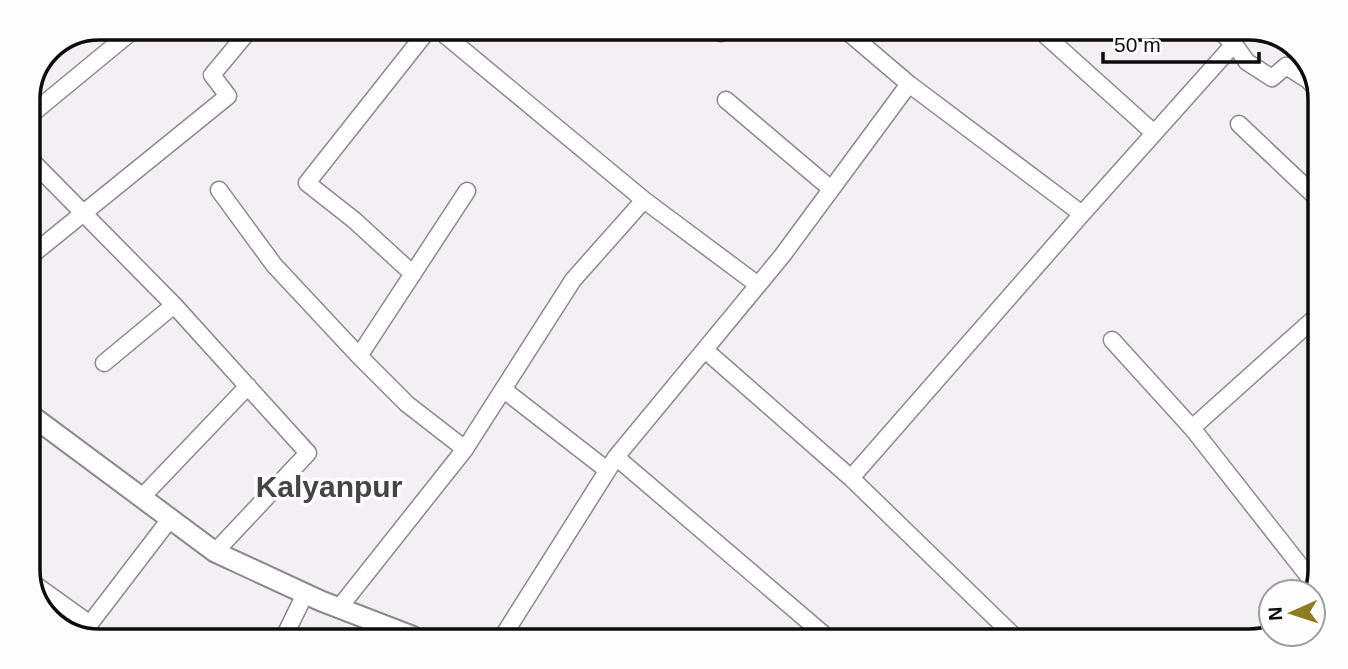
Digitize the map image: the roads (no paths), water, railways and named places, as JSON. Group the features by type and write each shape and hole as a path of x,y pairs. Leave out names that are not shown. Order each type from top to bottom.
{"street":[{"path":"40,107 121,40"},
{"path":"40,249 228,96 212,75 239,40"},
{"path":"414,274 354,220 307,183 420,40"},
{"path":"451,40 644,200 758,285"},
{"path":"857,40 909,84 1082,214"},
{"path":"1051,40 1154,133"},
{"path":"851,478 1154,133 1228,40"},
{"path":"1230,40 1247,62 1272,78 1286,66 1303,76"},
{"path":"507,629 611,463 758,285 909,84"},
{"path":"726,100 831,189"},
{"path":"1239,124 1308,190"},
{"path":"40,169 174,305 308,453 215,552"},
{"path":"219,190 274,265 359,356 407,404 465,449"},
{"path":"359,356 467,191"},
{"path":"339,608 465,449 573,280 644,200"},
{"path":"104,363 174,305"},
{"path":"1192,428 1308,324"},
{"path":"1112,340 1192,428 1308,575"},
{"path":"705,350 851,478 1007,629"},
{"path":"142,497 248,386"},
{"path":"504,390 611,463 817,629"},
{"path":"40,422 215,552 305,594 394,629"},
{"path":"87,627 170,519"},
{"path":"46,594 83,627"},
{"path":"288,629 305,594"}],"district":[{"name":"Kalyanpur","path":"329,486"}]}
